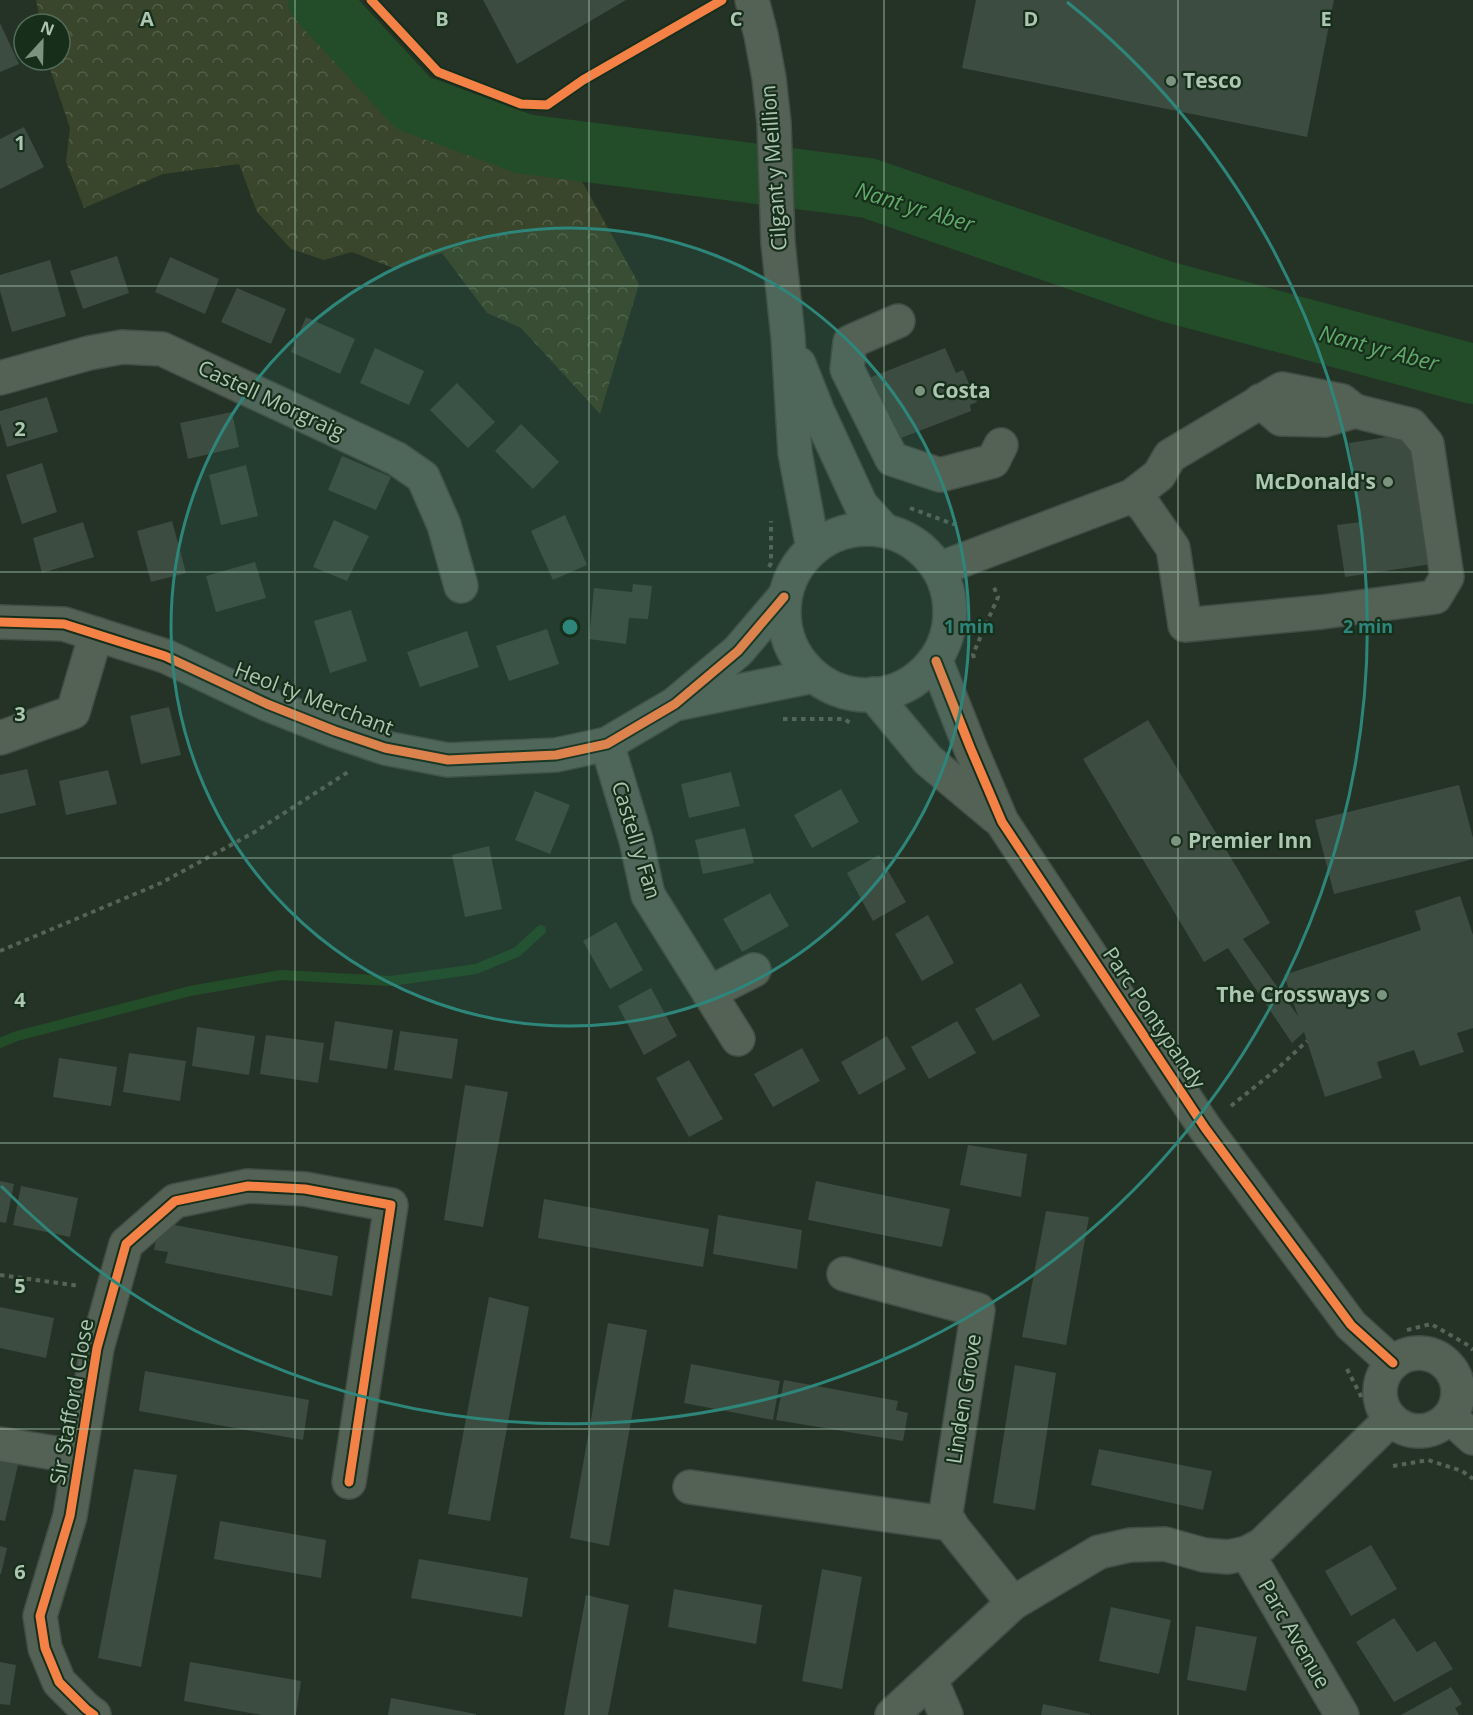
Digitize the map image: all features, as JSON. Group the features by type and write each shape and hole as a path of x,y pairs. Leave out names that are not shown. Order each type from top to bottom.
{"street":[{"name":"Cilgant y Meillion","path":"752,0 769,78 776,153 780,267 788,337 795,453 813,548"},
{"path":"898,321 850,342 847,369 892,459 940,475 993,461 1001,445"},
{"name":"Cilgant y Meillion","path":"788,337 818,412 861,505 892,517"},
{"name":"Castell Morgraig","path":"0,378 89,352 122,347 162,350 397,459 423,477 444,525 461,586"},
{"path":"939,569 1132,496 1159,475 1170,456 1260,401 1281,418 1325,420 1355,411 1411,425 1427,444 1447,577 1435,597 1322,612 1185,625 1173,548 1144,506 1132,496"},
{"path":"892,517 910,539 932,558 944,577 951,606 948,634 936,661 915,681 888,693 859,695 838,691 813,676 795,654 784,626 775,584 795,570 813,548 826,539 892,517"},
{"name":"Heol ty Merchant","path":"0,622 64,624 165,656 267,704 385,748 448,760 556,755 607,744 675,704 738,651 775,584"},
{"path":"0,738 73,712 96,634"},
{"name":"Parc Pontypandy","path":"936,661 1002,822 1205,1128 1352,1325 1393,1363"},
{"name":"Heol ty Merchant","path":"675,704 813,676"},
{"name":"Parc Pontypandy","path":"873,694 928,760 1002,822"},
{"name":"Castell y Fan","path":"607,744 636,840 648,895 738,1039"},
{"path":"709,993 754,970"},
{"name":"Sir Stafford Close","path":"94,1715 59,1682 45,1648 40,1616 70,1516 96,1348 126,1244 175,1201 248,1186 305,1189 391,1205 350,1482"},
{"name":"Linden Grove","path":"844,1274 978,1310 945,1518 951,1524"},
{"path":"1416,1353 1428,1354 1440,1359 1449,1367 1456,1379 1458,1392 1456,1405 1461,1427 1440,1425 1427,1430 1414,1430 1401,1427 1391,1419 1380,1397 1385,1372 1393,1363 1404,1356 1416,1353"},
{"path":"892,1715 1013,1603 1099,1552 1130,1545 1165,1544 1204,1555 1228,1557 1247,1553 1262,1545 1391,1419"},
{"path":"0,1444 79,1457"},
{"path":"690,1487 951,1524 1013,1603"},
{"name":"Parc Avenue","path":"1247,1553 1342,1715"},
{"path":"931,1680 946,1715"}],"path":[{"path":"892,517 969,525 998,597 973,654 976,666"},
{"path":"771,518 771,563 775,584"},
{"path":"768,685 776,719 843,719 853,725"},
{"path":"0,951 161,883 253,833 385,748"},
{"path":"1205,1128 1277,1069 1307,1041"},
{"path":"0,1275 113,1290"}],"green space":[{"path":"36,0 318,0 413,103 524,144 564,149 639,284 600,414 521,328 487,313 442,253 393,268 352,252 324,260 291,249 257,212 239,164 163,174 84,208 66,162 70,128 51,72 72,72 72,12 38,12"}],"building":[{"path":"483,0 626,0 517,64"},
{"name":"Tesco","path":"976,0 1334,0 1307,137 962,68"},
{"path":"0,23 12,49 12,67 0,72"},
{"path":"24,127 44,167 0,189 0,139"},
{"path":"117,256 129,293 83,309 70,271"},
{"path":"170,257 219,279 205,314 155,292"},
{"path":"50,260 66,316 12,332 0,291 0,275"},
{"path":"237,288 286,309 271,344 221,322"},
{"path":"306,317 355,339 340,374 291,352"},
{"path":"375,348 424,371 409,405 360,383"},
{"name":"Costa","path":"945,348 956,373 963,370 977,402 970,405 971,411 888,443 864,380"},
{"path":"457,383 495,422 468,448 430,410"},
{"path":"47,397 58,432 7,447 0,423 0,411"},
{"path":"232,412 239,447 188,459 180,423"},
{"path":"521,424 559,462 533,489 495,451"},
{"name":"McDonald's","path":"1413,433 1432,564 1345,577 1337,525 1361,522 1349,443"},
{"path":"342,456 391,477 376,510 328,490"},
{"path":"42,463 57,512 22,524 6,475"},
{"path":"246,465 258,516 221,525 209,475"},
{"path":"565,515 587,565 553,580 531,531"},
{"path":"334,520 369,536 347,581 313,567"},
{"path":"172,521 186,573 151,582 137,531"},
{"path":"83,522 94,557 42,573 33,538"},
{"path":"255,562 266,598 216,612 206,576"},
{"path":"633,584 652,586 648,619 629,618 626,644 589,639 594,588 632,592"},
{"path":"351,610 367,661 330,673 314,621"},
{"path":"547,629 559,664 509,681 496,646"},
{"path":"467,631 479,667 420,687 407,652"},
{"path":"169,707 181,755 141,764 130,716"},
{"path":"1148,720 1270,923 1243,939 1298,1016 1284,975 1421,930 1415,911 1460,896 1473,935 1473,1028 1457,1033 1464,1052 1420,1066 1414,1050 1377,1062 1382,1078 1325,1097 1304,1032 1292,1043 1228,948 1204,962 1083,759"},
{"path":"27,769 36,805 0,814 0,775"},
{"path":"108,770 117,804 66,815 59,781"},
{"path":"731,772 740,806 689,818 681,784"},
{"path":"1459,785 1473,838 1473,859 1334,894 1315,820"},
{"path":"841,789 859,822 812,848 794,815"},
{"path":"535,791 570,805 550,854 515,840"},
{"path":"745,828 754,863 703,874 695,840"},
{"path":"489,846 502,909 465,917 452,855"},
{"path":"879,855 906,902 873,921 847,873"},
{"path":"770,893 789,926 742,952 723,919"},
{"path":"928,915 954,963 922,981 895,934"},
{"path":"616,922 643,970 610,989 583,941"},
{"path":"1021,983 1040,1016 993,1041 975,1009"},
{"path":"651,988 677,1036 644,1055 618,1006"},
{"path":"335,1021 393,1030 387,1069 329,1060"},
{"path":"957,1021 976,1053 929,1079 911,1047"},
{"path":"197,1027 255,1036 249,1075 192,1066"},
{"path":"400,1031 458,1039 452,1079 394,1070"},
{"path":"266,1035 324,1043 318,1083 260,1074"},
{"path":"887,1036 906,1069 859,1095 841,1062"},
{"path":"802,1048 820,1081 773,1107 754,1074"},
{"path":"129,1053 186,1061 180,1101 123,1092"},
{"path":"59,1058 117,1067 111,1106 53,1097"},
{"path":"689,1060 723,1119 689,1137 656,1078"},
{"path":"465,1085 508,1092 483,1227 444,1220"},
{"path":"968,1145 1027,1154 1021,1197 960,1185"},
{"path":"0,1181 14,1184 6,1223 0,1222"},
{"path":"816,1181 950,1209 942,1247 808,1220"},
{"path":"21,1186 78,1198 70,1237 13,1225"},
{"path":"544,1199 709,1229 703,1267 538,1238"},
{"path":"1046,1211 1089,1217 1066,1345 1022,1337"},
{"path":"718,1215 802,1230 797,1269 713,1254"},
{"path":"159,1222 338,1256 332,1296 165,1263 168,1252 154,1250"},
{"path":"489,1297 529,1307 490,1521 448,1514"},
{"path":"0,1307 54,1318 46,1358 0,1348"},
{"path":"608,1323 647,1330 609,1546 570,1538"},
{"path":"691,1364 780,1381 773,1420 684,1403"},
{"path":"1015,1365 1056,1373 1035,1510 993,1503"},
{"path":"145,1371 309,1400 303,1440 139,1411"},
{"path":"784,1380 898,1401 896,1410 908,1413 903,1441 776,1420"},
{"path":"1099,1449 1212,1471 1203,1510 1091,1485"},
{"path":"0,1461 18,1465 5,1521 0,1520"},
{"path":"134,1469 177,1475 141,1667 98,1658"},
{"path":"220,1521 326,1540 321,1578 214,1559"},
{"path":"1371,1545 1397,1589 1351,1616 1325,1571"},
{"path":"0,1546 7,1548 1,1574 0,1574"},
{"path":"419,1559 528,1578 522,1617 411,1598"},
{"path":"822,1569 862,1577 842,1689 802,1681"},
{"path":"674,1589 762,1605 756,1644 668,1627"},
{"path":"586,1595 629,1605 608,1715 564,1715"},
{"path":"1111,1607 1171,1620 1159,1674 1099,1661"},
{"path":"1394,1618 1417,1652 1435,1641 1453,1669 1394,1702 1356,1642"},
{"path":"1196,1626 1257,1637 1246,1691 1187,1680"},
{"path":"0,1662 16,1665 10,1705 0,1704"},
{"path":"190,1662 301,1681 296,1715 262,1715 184,1701"},
{"path":"1451,1687 1462,1704 1455,1708 1459,1715 1401,1715"},
{"path":"391,1698 476,1714 476,1715 388,1715"},
{"path":"1043,1704 1090,1714 1090,1715 1041,1715"}],"waterway":[{"name":"Nant yr Aber","path":"318,0 413,103 524,144 868,188 1165,291 1473,374"},
{"path":"0,1043 17,1036 190,991 281,975 391,981 476,969 517,952 541,930"}],"cycle path":[{"path":"371,0 438,72 521,104 547,105 583,80 722,0"},
{"path":"0,622 64,624 165,656 267,704 335,731 385,748 448,760 556,755 607,744 675,704 738,651 784,597"},
{"path":"936,661 1002,822 1205,1128 1351,1325 1393,1363"},
{"path":"94,1715 59,1682 45,1648 40,1616 70,1516 97,1348 126,1244 175,1201 248,1186 305,1189 391,1205 349,1482"}],"place":[{"name":"Tesco","path":"1171,81"},
{"name":"Costa","path":"920,391"},
{"name":"McDonald's","path":"1388,482"},
{"name":"Premier Inn","path":"1176,841"},
{"name":"The Crossways","path":"1382,995"}]}
